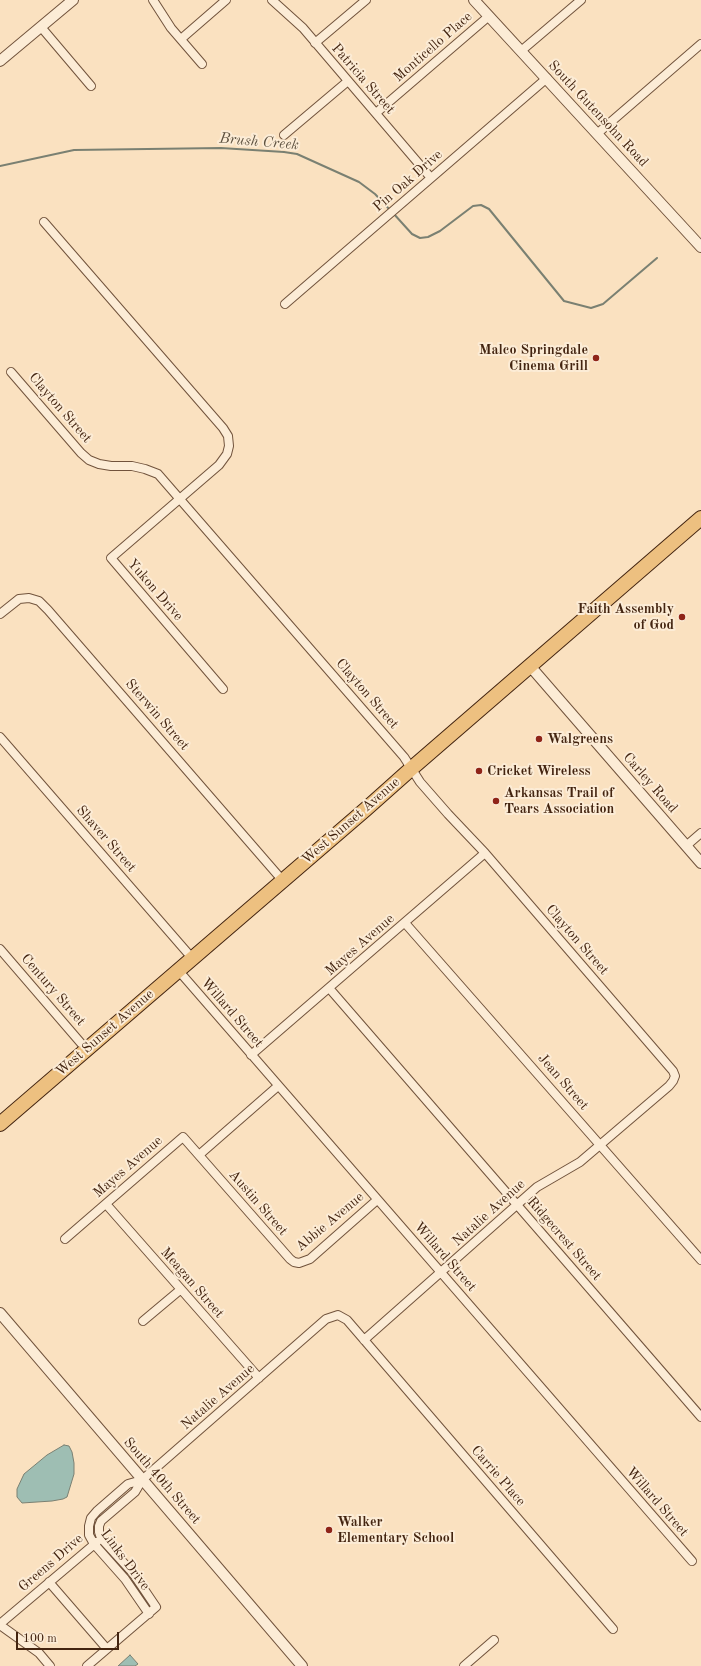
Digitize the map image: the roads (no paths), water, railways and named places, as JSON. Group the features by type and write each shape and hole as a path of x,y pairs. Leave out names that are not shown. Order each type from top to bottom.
{"highway":[{"name":"West Sunset Avenue","path":"0,1124 283,881 701,518"}],"street":[{"path":"0,61 73,0"},
{"path":"153,0 164,18 180,39 202,64"},
{"path":"180,39 226,0"},
{"name":"Patricia Street","path":"272,0 303,28 431,178"},
{"path":"315,43 366,0"},
{"name":"South Gutensohn Road","path":"474,0 598,133 701,247"},
{"path":"521,51 581,0"},
{"name":"Monticello Place","path":"376,113 489,16"},
{"path":"41,27 91,86"},
{"path":"598,133 701,44"},
{"name":"Pin Oak Drive","path":"285,304 546,78"},
{"path":"284,135 348,81"},
{"path":"44,222 223,428 228,436 229,446 227,454 219,465 180,499"},
{"name":"Clayton Street","path":"11,372 81,453 89,460 99,464 111,466 132,466 158,474 404,757 420,782 485,853 670,1067 674,1076"},
{"name":"Yukon Drive","path":"180,499 111,558 223,689"},
{"name":"Sterwin Street","path":"0,614 19,599 29,598 39,601 283,881"},
{"name":"Carley Road","path":"530,666 701,863"},
{"name":"Shaver Street","path":"0,737 192,958"},
{"path":"686,846 701,833"},
{"name":"Mayes Avenue","path":"252,1055 485,853"},
{"name":"Jean Street","path":"405,922 701,1260"},
{"name":"Century Street","path":"0,949 86,1049"},
{"name":"Willard Street","path":"178,970 692,1561"},
{"name":"Ridgecrest Street","path":"329,988 701,1417"},
{"name":"Natalie Avenue","path":"142,1480 326,1319 338,1315 347,1320 364,1340 537,1187 570,1169 601,1144 669,1086 674,1076"},
{"path":"199,1155 278,1086"},
{"name":"Mayes Avenue","path":"65,1239 183,1137 199,1155"},
{"name":"Austin Street","path":"199,1155 290,1259 299,1263"},
{"name":"Abbie Avenue","path":"299,1263 310,1259 377,1200"},
{"name":"Meagan Street","path":"106,1204 180,1290 260,1378"},
{"path":"143,1322 180,1290"},
{"name":"South 40th Street","path":"0,1314 302,1666"},
{"name":"Carrie Place","path":"364,1340 613,1629"},
{"name":"Links Drive","path":"142,1480 135,1492 101,1521 99,1532 101,1538 133,1573 156,1608 148,1614 125,1579 94,1544 89,1530 92,1518 97,1511 128,1484 142,1480"},
{"name":"Greens Drive","path":"0,1625 101,1538"},
{"path":"49,1582 107,1650"},
{"path":"87,1666 148,1614"},
{"path":"0,1625 39,1653 50,1666"},
{"path":"464,1666 494,1640"}],"water":[{"path":"64,1445 69,1446 74,1463 74,1474 67,1497 52,1501 22,1503 17,1497 17,1489 24,1474 47,1455"},
{"path":"130,1655 138,1664 135,1666 118,1666"}],"waterway":[{"name":"Brush Creek","path":"0,166 74,150 221,148 284,152 297,154 359,182 375,194 390,210"},
{"name":"Brush Creek","path":"393,213 412,234 420,238 428,237 440,231 473,206 481,205 489,209 564,301 591,308 603,304 657,258"}],"place":[{"name":"Malco Springdale Cinema Grill","path":"596,358"},
{"name":"Faith Assembly of God","path":"682,617"},
{"name":"Walgreens","path":"539,739"},
{"name":"Cricket Wireless","path":"479,771"},
{"name":"Arkansas Trail of Tears Association","path":"496,801"},
{"name":"Walker Elementary School","path":"329,1530"}]}
